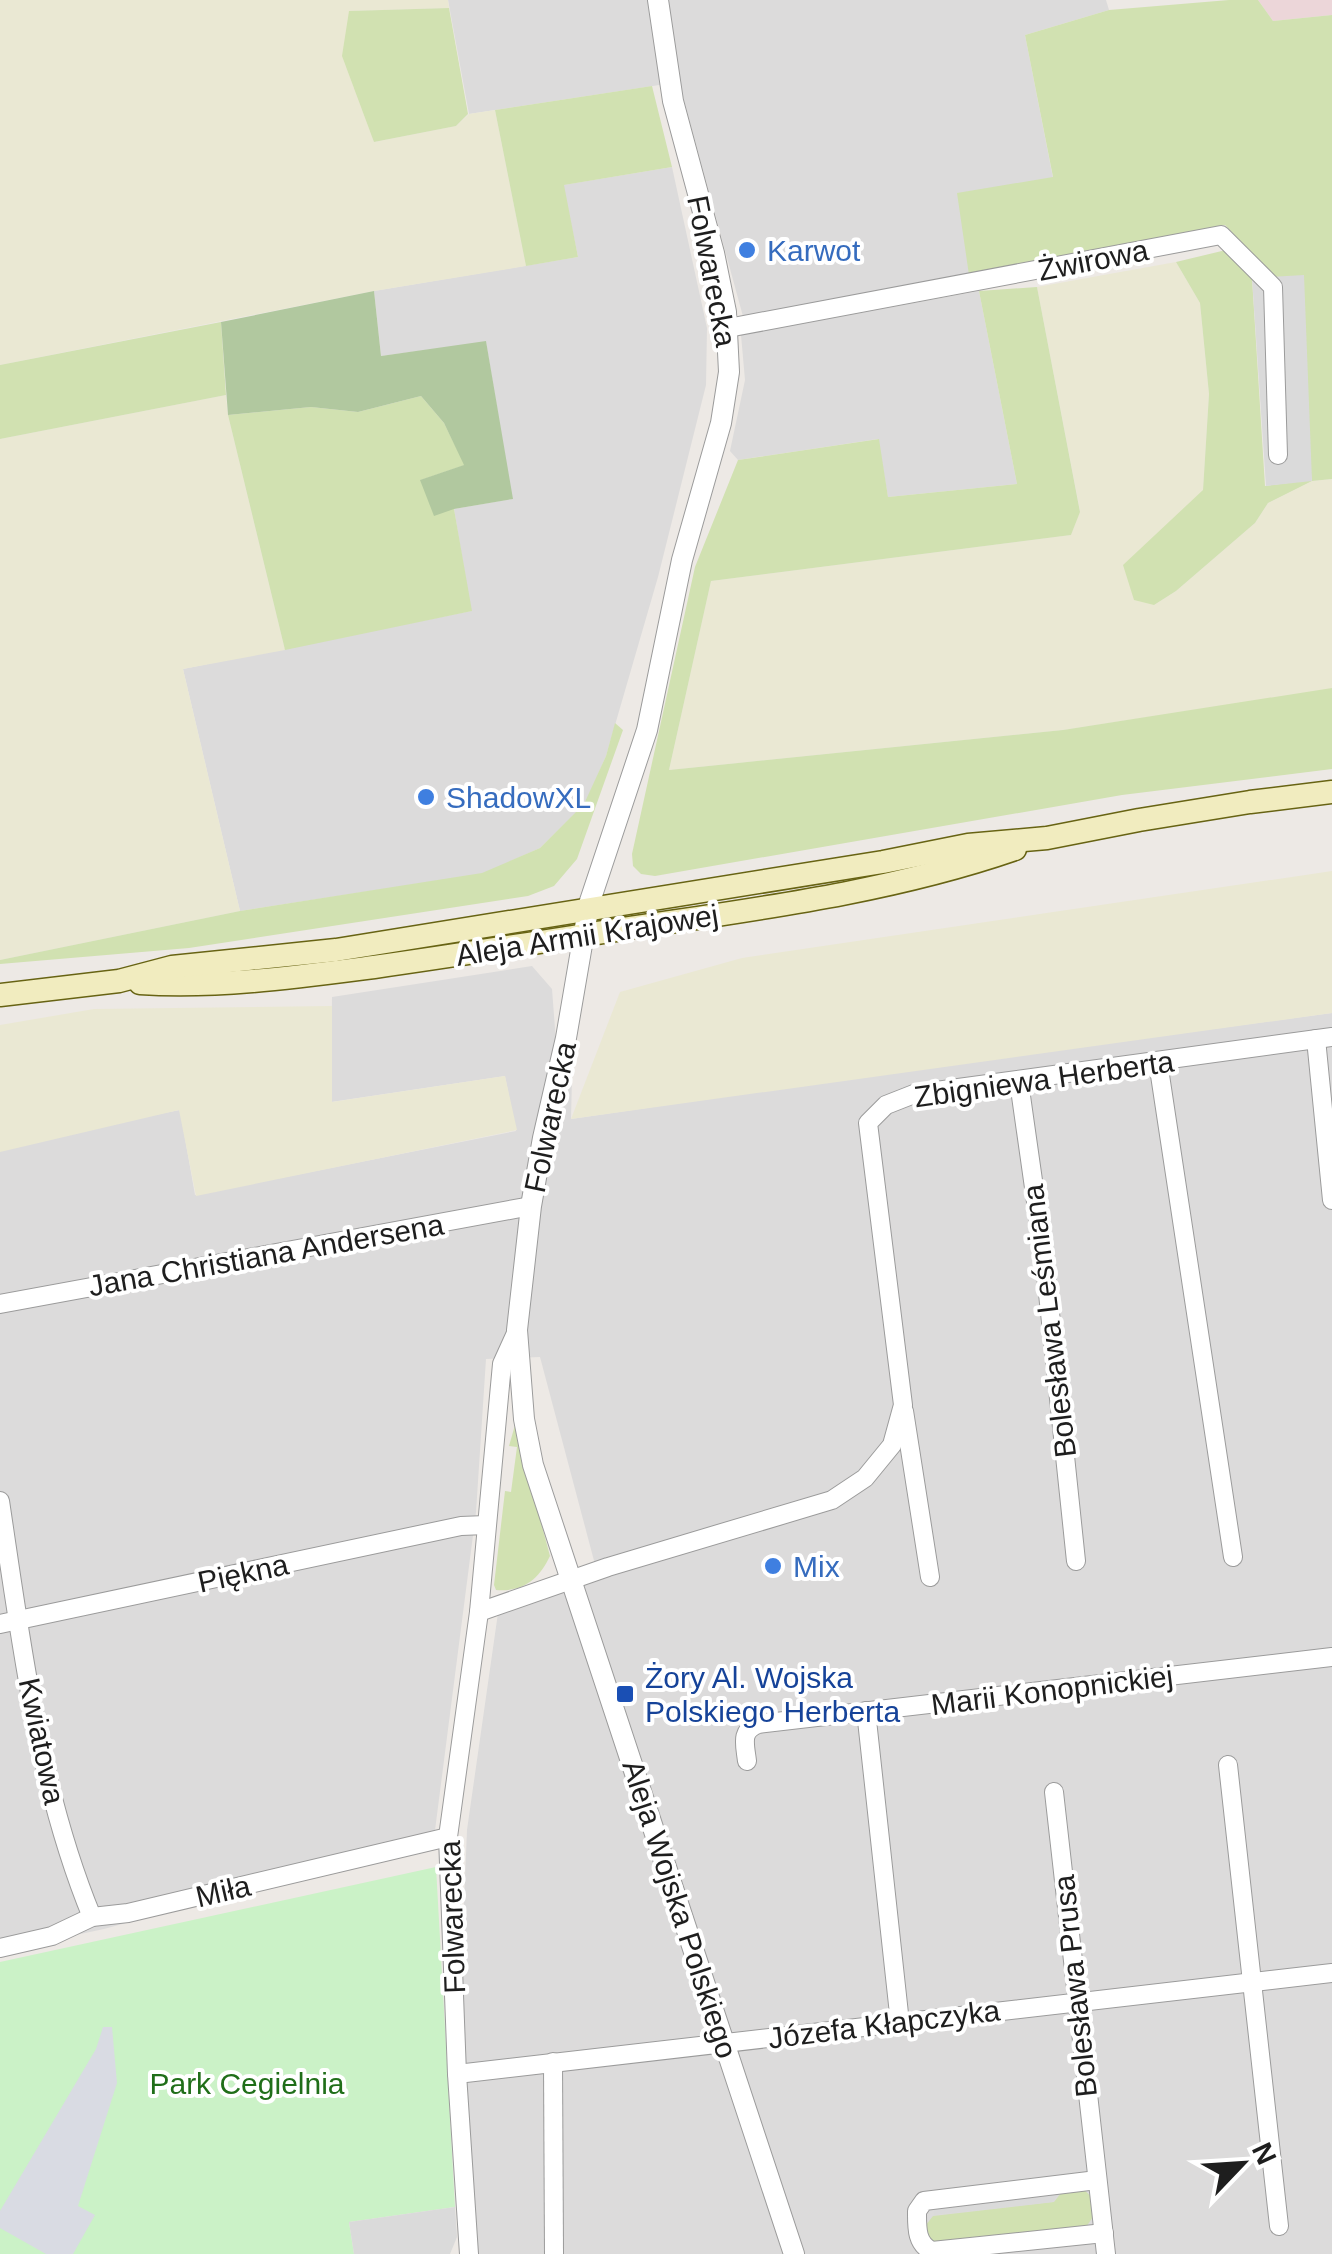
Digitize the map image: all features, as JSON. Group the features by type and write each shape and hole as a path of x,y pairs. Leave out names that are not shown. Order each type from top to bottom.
{"main road":[{"name":"Aleja Armii Krajowej","path":"0,994 119,981 172,967 336,950 968,845 1047,838 1213,808 1332,792"},
{"name":"Aleja Armii Krajowej","path":"119,981 174,985 259,981 584,935 849,894 971,864 1047,838"}],"street":[{"name":"Folwarecka","path":"469,2254 448,1838 479,1612 502,1364 517,1330 532,1206 588,909 655,697 682,560 721,422 729,372 728,328 714,252 674,101 658,0"},
{"name":"Żwirowa","path":"728,328 1222,236 1273,287 1278,455"},
{"name":"Zbigniewa Herberta","path":"930,1576 903,1406 868,1123 886,1105 914,1094 1324,1038"},
{"path":"1324,1038 1332,1200"},
{"path":"1158,1062 1233,1556"},
{"name":"Bolesława Leśmiana","path":"1019,1082 1046,1265 1076,1561"},
{"name":"Jana Christiana Andersena","path":"0,1304 532,1206"},
{"name":"Aleja Wojska Polskiego","path":"517,1330 524,1419 534,1465 794,2254"},
{"path":"499,1398 507,1400 524,1419"},
{"name":"Zbigniewa Herberta","path":"479,1612 832,1500 865,1478 892,1446 903,1406"},
{"name":"Kwiatowa","path":"0,1502 9,1622 76,1878 92,1917"},
{"name":"Piękna","path":"9,1622 460,1526 486,1525"},
{"name":"Marii Konopnickiej","path":"746,1761 744,1734 758,1724 1332,1658"},
{"path":"866,1711 900,2022"},
{"path":"1228,1765 1279,2226"},
{"name":"Bolesława Prusa","path":"1054,1792 1106,2254"},
{"name":"Miła","path":"0,1948 52,1936 92,1917 128,1914 448,1838"},
{"name":"Józefa Kłapczyka","path":"457,2074 1332,1973"},
{"path":"553,2062 554,2254"},
{"path":"1097,2180 924,2201 917,2211 918,2236 926,2249 932,2251 1104,2233"}],"shaded area":[{"path":"0,0 448,0 449,8 350,11 374,142 456,126 469,114 495,110 526,266 374,291 0,365"},
{"path":"448,0 1106,0 1109,10 1025,35 1053,178 969,275 744,320 679,82 469,114"},
{"path":"1258,0 1332,0 1332,15 1273,21"},
{"path":"672,167 707,328 706,385 658,577 606,756 585,804 540,848 482,874 240,911 183,669 471,611 454,509 512,499 486,342 381,356 374,291 578,257 563,185"},
{"path":"1176,262 1200,303 1209,394 1203,490 1154,605 1255,523 1268,503 1312,481 1332,479 1332,689 1063,730 669,770 711,581 1071,535 1080,511 1037,287"},
{"path":"1304,275 1312,481 1266,486 1252,278"},
{"path":"979,291 1017,484 888,497 878,439 738,460 730,451 745,380 741,335"},
{"path":"226,395 285,650 183,669 240,911 0,960 0,439"},
{"path":"1332,871 1332,1013 571,1119 620,992 742,958"},
{"path":"532,966 552,989 558,1068 572,1078 571,1119 1332,1013 1332,2254 472,2254 457,2074 467,1830 498,1613 597,1572 540,1357 486,1359 476,1512 434,1838 104,1929 0,1951 0,1144 180,1110 195,1195 516,1131 505,1076 331,1102 332,997"},
{"path":"332,1006 332,1102 505,1076 517,1130 196,1196 179,1110 0,1152 0,1025 94,1009"},
{"path":"103,2027 112,2027 117,2083 78,2206 95,2215 73,2254 46,2254 0,2228 0,2211 96,2049"},
{"path":"1063,2190 1052,2202 934,2215 933,2203"},
{"path":"455,2207 457,2237 450,2254 354,2254 349,2222"}],"green space":[{"path":"1258,0 1273,21 1332,15 1332,479 1312,481 1268,503 1255,523 1154,605 1134,600 1123,565 1203,490 1209,394 1200,303 1176,262 1226,250 1252,278 1265,486 1312,480 1274,277 1225,225 969,275 957,193 1053,177 1025,35 1109,10"},
{"path":"449,8 468,114 456,126 374,142 342,56 349,11"},
{"path":"652,86 672,167 564,185 578,257 526,266 495,110"},
{"path":"1037,287 1080,512 1071,535 711,581 669,770 1063,730 1332,688 1332,769 1122,795 655,876 641,874 633,866 632,854 695,567 738,460 879,439 888,497 1017,484 979,291"},
{"path":"374,291 381,356 486,341 513,499 434,516 420,480 464,465 444,423 421,396 358,412 311,407 228,415 221,322"},
{"path":"221,322 226,395 0,439 0,365"},
{"path":"421,396 444,423 465,465 421,480 454,509 472,611 285,650 228,415 311,407 358,412"},
{"path":"615,723 623,730 577,859 554,886 528,896 189,948 0,964 0,960 240,911 482,873 540,848 584,804 606,756"},
{"path":"515,1425 550,1556 529,1582 515,1589 496,1590 505,1491 511,1492 517,1447 509,1446"},
{"name":"Park Cegielnia","path":"436,1867 455,2207 349,2222 354,2254 0,2254 0,1962"},
{"path":"1064,2189 1083,2189 1093,2198 1093,2217 1086,2227 936,2246 927,2239 925,2226 933,2216 1054,2202"}],"place":[{"name":"Karwot","path":"747,250"},
{"name":"ShadowXL","path":"426,797"},
{"name":"Mix","path":"773,1566"},
{"name":"Żory Al. Wojska Polskiego Herberta","path":"625,1694"}]}
